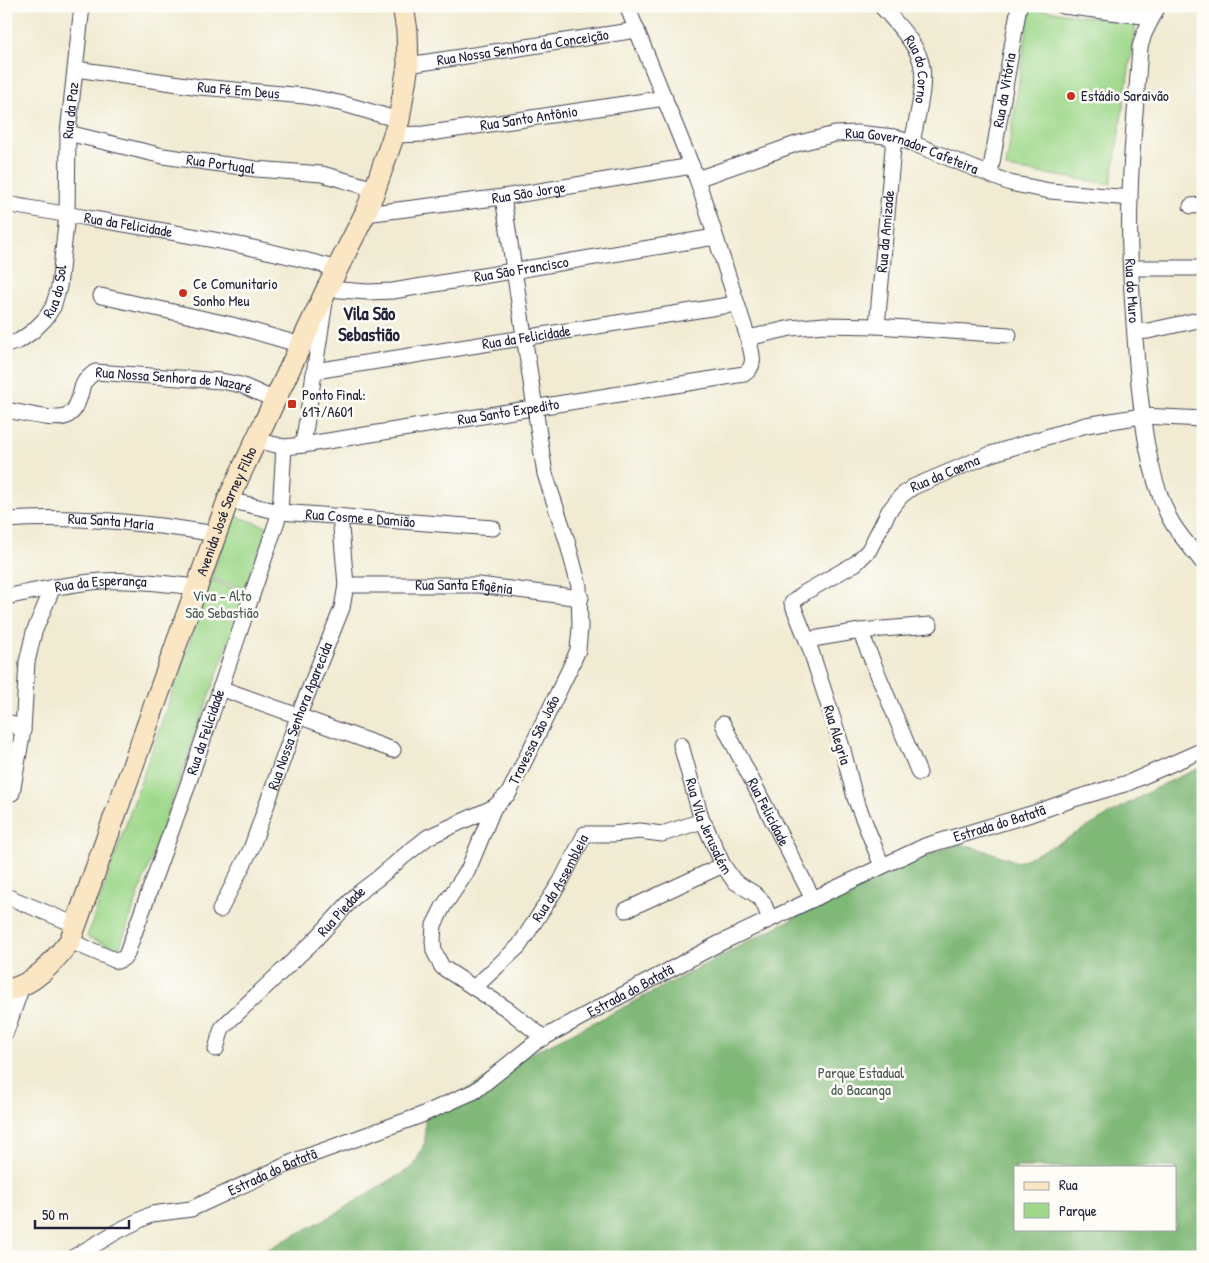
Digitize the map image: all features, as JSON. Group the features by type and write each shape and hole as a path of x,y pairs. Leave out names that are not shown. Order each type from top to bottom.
{"main road":[{"name":"Avenida José Sarney Filho","path":"73,933 228,500 327,290 366,214 375,189 396,128 408,65 407,31 403,6"},
{"path":"14,988 43,971 73,933"}],"street":[{"name":"Rua da Paz","path":"67,215 68,133 82,6"},
{"path":"627,6 694,172 748,338 791,328 824,325 877,326 1009,335"},
{"name":"Rua do Corno","path":"881,6 920,56 922,66 920,97 912,143"},
{"name":"Rua da Vitória","path":"990,174 1019,6"},
{"path":"1063,6 1154,12"},
{"name":"Rua do Muro","path":"1154,12 1140,47 1130,198 1131,268 1142,416 1153,473 1168,514 1175,529 1200,555"},
{"name":"Rua Nossa Senhora da Conceição","path":"408,65 638,30"},
{"name":"Rua Fé Em Deus","path":"76,69 200,87 305,96 344,104 396,128"},
{"name":"Rua Santo Antônio","path":"396,128 424,134 665,98"},
{"name":"Rua Portugal","path":"68,133 163,156 256,170 322,174 375,189"},
{"name":"Rua Governador Cafeteira","path":"694,172 835,134 856,133 894,137 1010,182 1050,191 1130,198"},
{"name":"Rua da Amizade","path":"877,326 894,137"},
{"name":"Rua São Jorge","path":"366,214 694,172"},
{"path":"503,197 534,407"},
{"name":"Rua da Felicidade","path":"6,204 212,239 295,257 338,269"},
{"name":"Rua do Sol","path":"6,345 19,341 33,331 45,319 53,307 59,287 67,215"},
{"name":"Rua São Francisco","path":"327,290 393,291 715,238"},
{"path":"1131,268 1203,268"},
{"path":"303,445 327,290"},
{"path":"101,296 232,325 301,345"},
{"name":"Rua da Felicidade","path":"315,371 736,304"},
{"path":"1135,332 1203,319"},
{"name":"Rua Santo Expedito","path":"256,440 284,447 303,445 744,374 749,370 753,360 748,338"},
{"name":"Rua Nossa Senhora de Nazaré","path":"6,410 57,418 67,416 74,411 78,403 80,388 85,380 95,372 221,381 242,385 275,400"},
{"name":"Travessa São João","path":"534,407 545,474 567,541 581,598 578,650 509,793 494,807 468,870 450,896 434,925 433,941 434,951 442,967 507,1010 544,1038"},
{"name":"Rua da Caema","path":"792,604 804,593 856,563 869,550 890,511 901,496 913,487 991,454 1086,425 1142,416 1203,419"},
{"name":"Rua da Felicidade","path":"73,933 117,961 122,960 126,956 280,512 284,447"},
{"name":"Rua Cosme e Damião","path":"228,500 280,512 493,528"},
{"name":"Rua Nossa Senhora Aparecida","path":"220,910 251,849 298,717 342,608 346,585 340,516"},
{"name":"Rua Santa Maria","path":"6,520 37,518 123,522 216,534"},
{"name":"Rua da Esperança","path":"6,597 53,587 102,581 143,582 197,588"},
{"name":"Rua Santa Efigênia","path":"346,585 479,585 581,598"},
{"path":"12,793 23,730 27,662 34,632 53,587"},
{"name":"Rua Alegria","path":"792,604 807,640 843,750 855,798 882,866"},
{"path":"807,640 860,631 930,625"},
{"path":"860,631 919,773"},
{"path":"220,688 393,750"},
{"path":"6,721 23,730"},
{"name":"Rua Felicidade","path":"723,724 812,899"},
{"name":"Rua Vila Jerusalém","path":"681,745 702,821 723,865 734,881 755,894 762,902 770,919"},
{"name":"Estrada do Batatã","path":"74,1257 118,1231 152,1214 191,1209 297,1160 419,1116 475,1091 544,1038 682,962 925,846 1128,783 1203,750"},
{"name":"Rua Piedade","path":"216,1049 222,1028 312,942 357,894 428,837 494,807"},
{"name":"Rua da Assembleia","path":"474,988 519,946 561,880 584,834 613,834 640,831 662,834 702,821"},
{"path":"626,910 723,865"},
{"path":"6,896 73,933"},
{"path":"6,1032 14,988"}],"green space":[{"name":"Estádio Saraivão","path":"1030,8 1136,24 1111,184 1006,168"},
{"path":"233,515 268,527 244,589 211,578"},
{"name":"Viva - Alto São Sebastião","path":"211,580 246,593 119,949 87,937"},
{"name":"Parque Estadual do Bacanga","path":"1203,767 1203,1257 253,1257 333,1215 414,1166 425,1142 425,1113 530,1054 611,1014 770,930 912,860 959,844 1018,862 1065,840 1155,788"}],"place":[{"name":"Estádio Saraivão","path":"1071,96"},
{"name":"Ce Comunitario Sonho Meu","path":"183,293"},
{"name":"Ponto Final: 617/A601","path":"292,404"}],"district":[{"name":"Vila São Sebastião","path":"369,324"}]}
